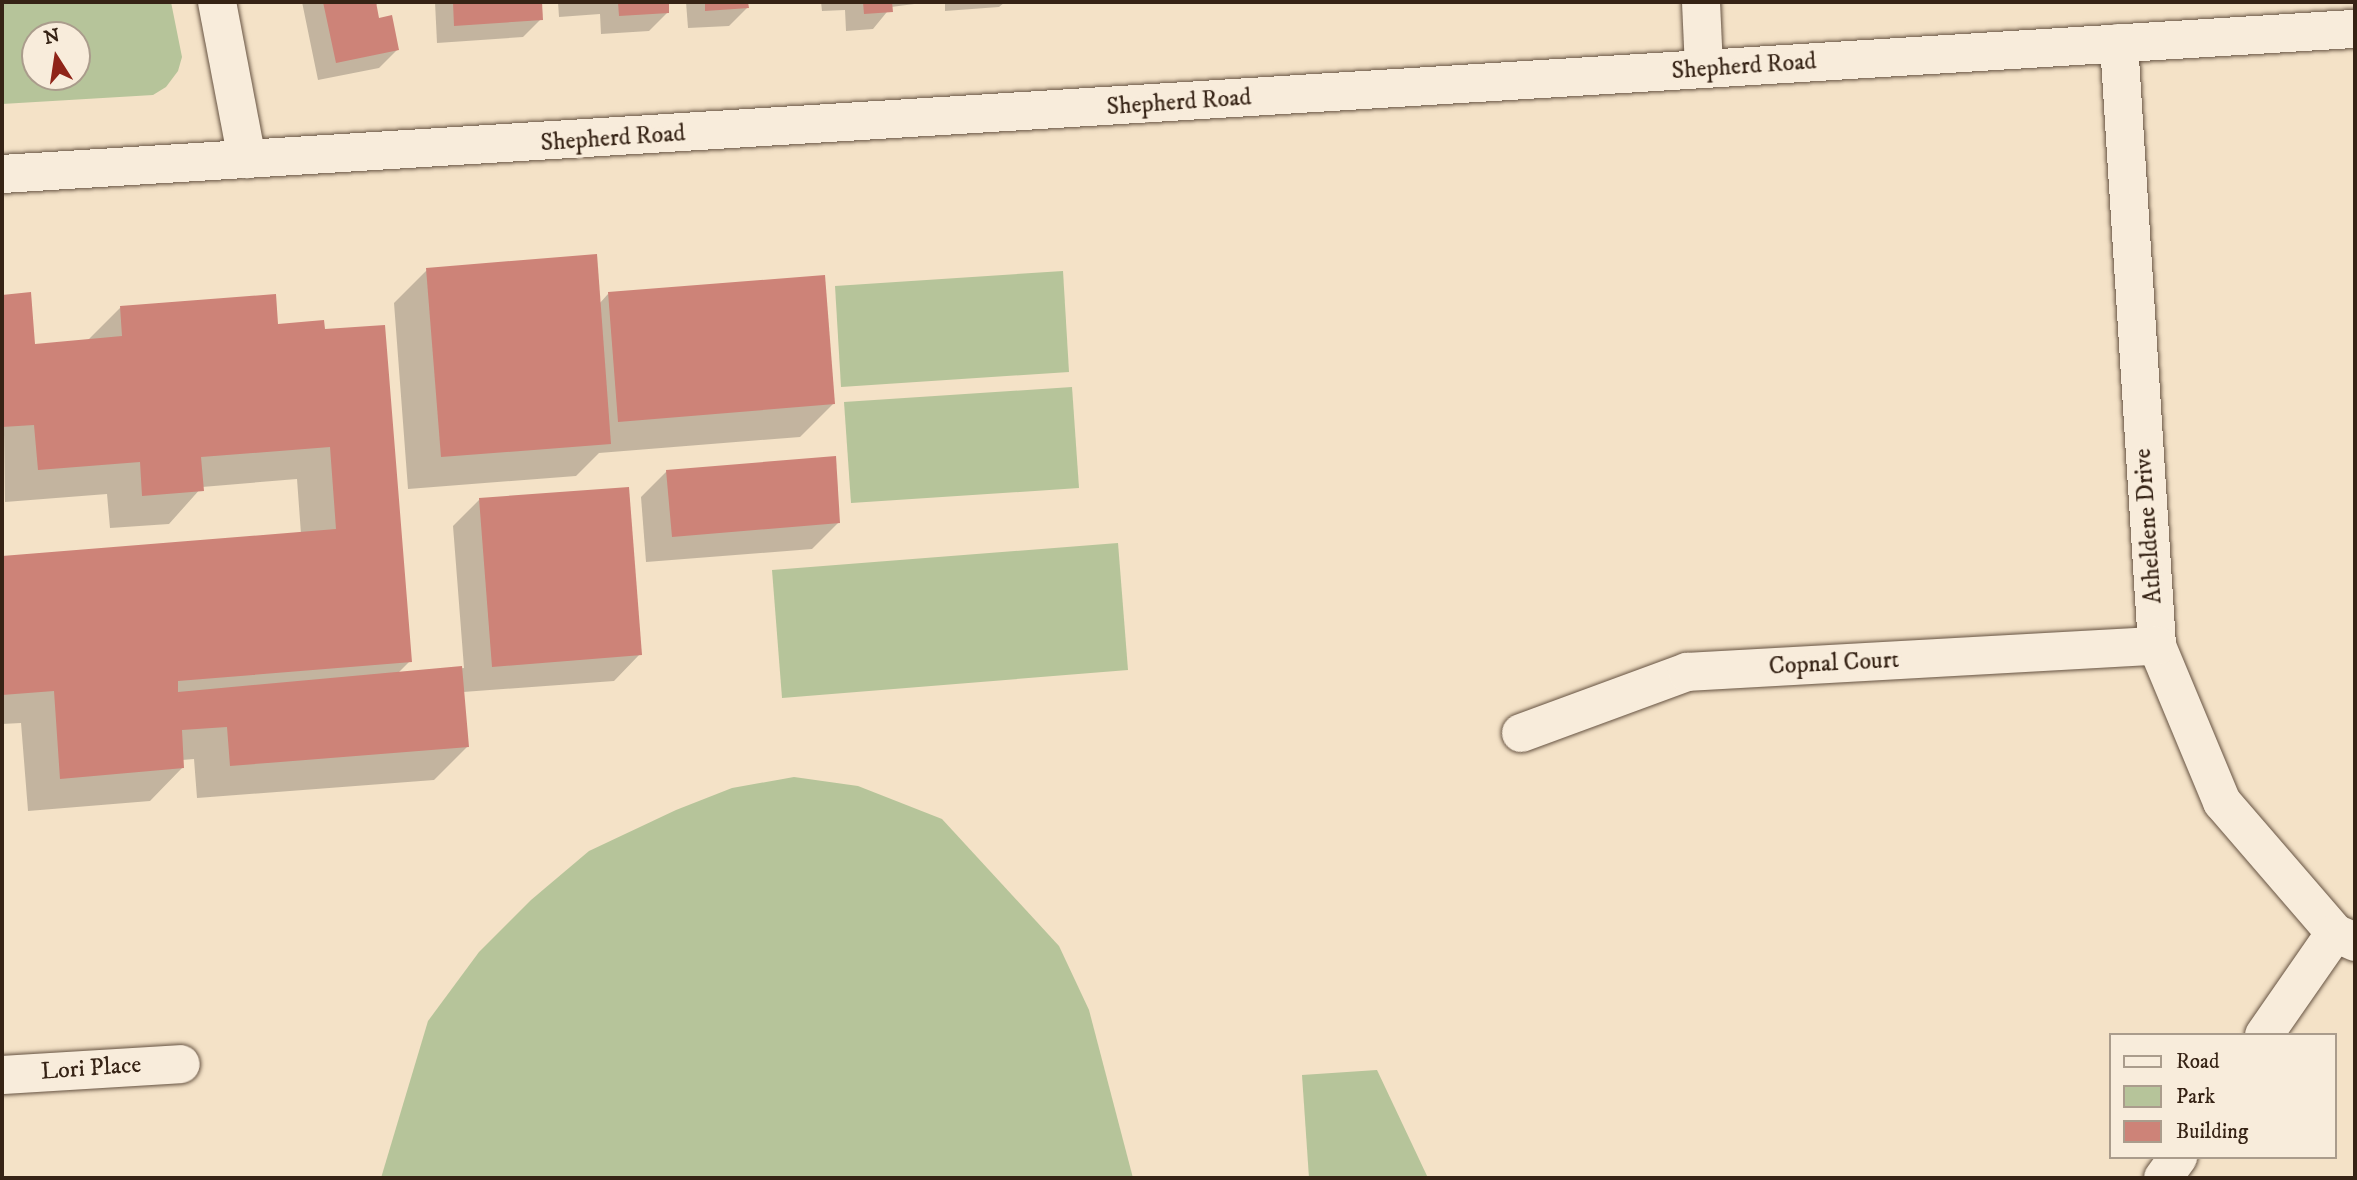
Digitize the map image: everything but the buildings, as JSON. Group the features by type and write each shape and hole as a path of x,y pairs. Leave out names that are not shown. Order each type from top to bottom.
{"street":[{"path":"217,2 247,159"},
{"path":"1701,2 1704,69"},
{"name":"Shepherd Road","path":"2,174 468,149 2355,29"},
{"name":"Atheldene Drive","path":"2119,43 2157,646 2222,802 2345,938"},
{"name":"Copnal Court","path":"1521,733 1687,672 2157,646"},
{"path":"2266,1033 2345,938"},
{"name":"Lori Place","path":"2,1075 181,1064"},
{"path":"2163,1178 2177,1159"}],"green space":[{"path":"2,2 171,2 182,57 178,71 166,87 153,95 2,104"},
{"path":"1063,271 1069,372 841,387 835,286"},
{"path":"1072,387 1079,488 851,503 844,402"},
{"path":"1118,543 1128,670 782,698 772,570"},
{"path":"794,777 858,786 942,819 1059,946 1089,1010 1133,1178 381,1178 428,1021 479,952 531,900 589,851 676,810 732,788"},
{"path":"1377,1070 1428,1178 1309,1178 1302,1075"}]}
